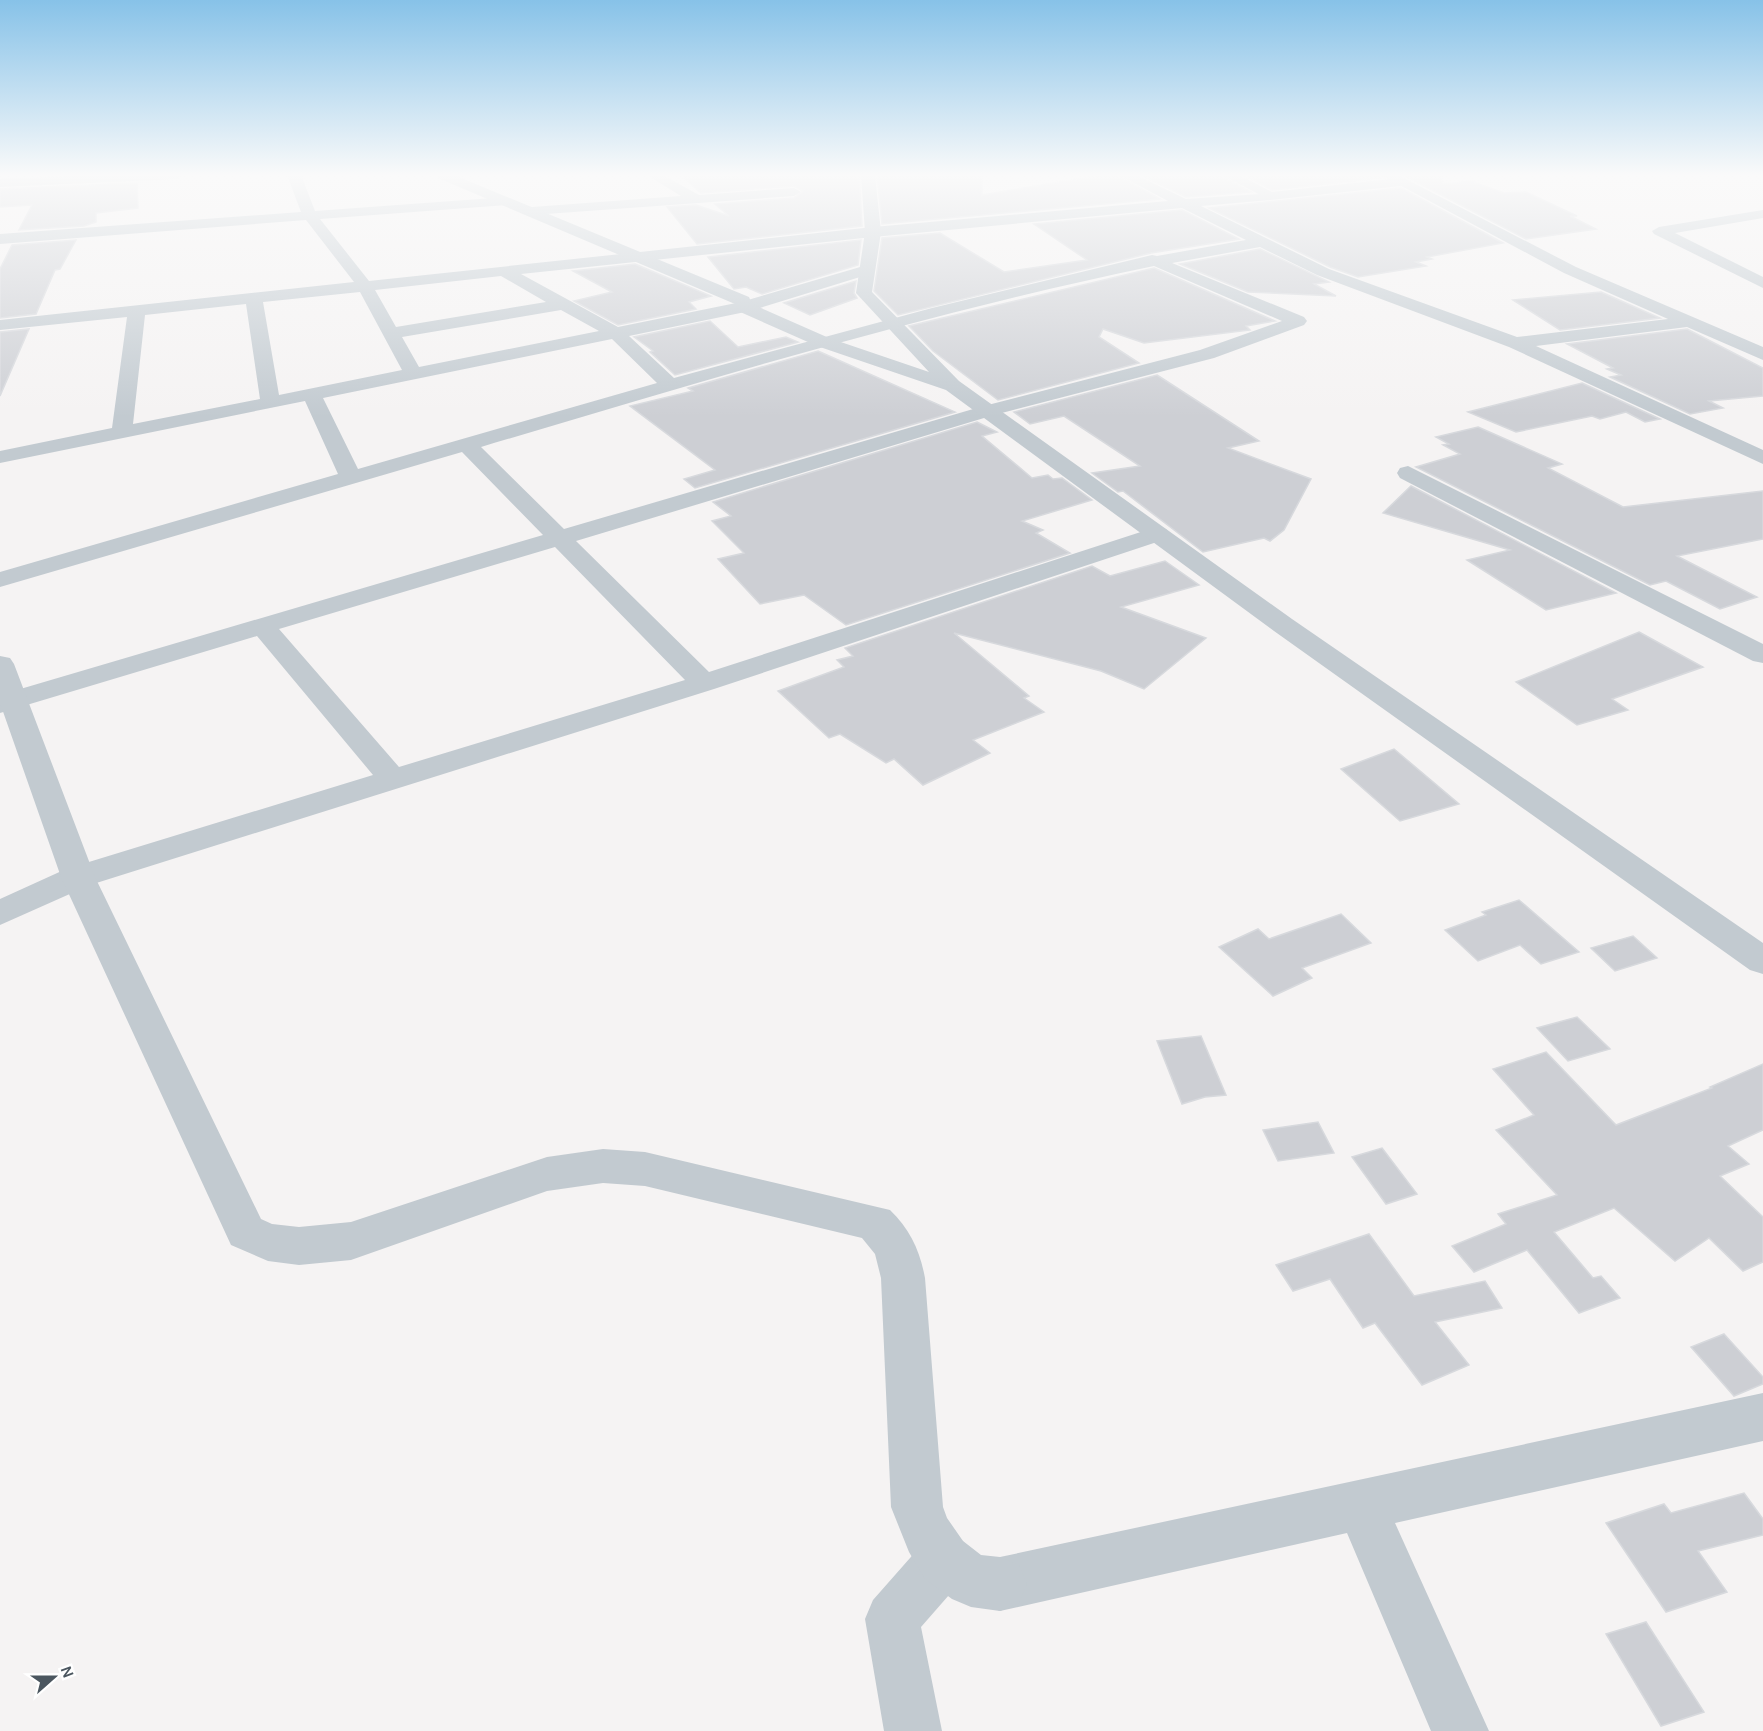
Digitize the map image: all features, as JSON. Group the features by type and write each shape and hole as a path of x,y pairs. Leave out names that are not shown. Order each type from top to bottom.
{"street":[{"path":"341,256 365,286 413,374"},
{"path":"635,256 743,301 744,307"},
{"path":"0,325 660,256"},
{"path":"869,256 864,293 952,385 1282,625 1763,961"},
{"path":"0,580 892,322 1074,276 1178,256"},
{"path":"1290,256 1323,272 1515,343 1763,458"},
{"path":"1542,256 1763,354"},
{"path":"1709,256 1763,283"},
{"path":"1152,260 1298,321 1207,354 987,411 262,626 5,689 78,877 246,1232 268,1242 299,1246 351,1241 547,1174 603,1166 645,1169 875,1223 891,1237 899,1255 903,1278 917,1507 927,1534 945,1560 971,1580 1000,1584 1763,1417"},
{"path":"0,457 744,307 867,270"},
{"path":"505,272 616,333 670,385"},
{"path":"254,298 271,403"},
{"path":"391,333 563,304"},
{"path":"744,307 823,342 952,385"},
{"path":"122,433 137,310"},
{"path":"1515,343 1690,322"},
{"path":"1724,336 1763,334"},
{"path":"312,395 351,478"},
{"path":"467,445 704,683"},
{"path":"1408,473 1763,656"},
{"path":"0,913 78,877 704,683 1158,534"},
{"path":"262,626 392,778"},
{"path":"1361,1505 1460,1731"},
{"path":"913,1731 892,1619 945,1560"}],"building":[{"path":"7,256 67,256 60,269 55,270 36,314 0,318 0,269"},
{"path":"859,256 858,265 762,294 746,287 734,289 708,257"},
{"path":"879,256 977,256 1004,272 1087,260 1081,256 1140,256 898,315 874,291"},
{"path":"1224,256 1274,256 1329,282 1314,284 1336,296 1248,292 1180,264"},
{"path":"1307,256 1434,256 1427,257 1432,259 1416,262 1426,266 1358,277"},
{"path":"635,264 711,296 689,302 696,309 618,325 574,301 612,292 573,271"},
{"path":"1154,268 1275,321 1246,326 1250,330 1144,343 1103,329 1099,337 1139,363 998,400 933,351 909,326"},
{"path":"856,281 854,293 857,298 810,315 784,303"},
{"path":"1601,292 1660,318 1560,330 1513,300"},
{"path":"710,321 738,347 786,337 798,342 675,375 650,352 653,351 634,337"},
{"path":"29,329 0,396 0,332"},
{"path":"1687,329 1763,368 1763,396 1709,401 1723,408 1690,414 1610,377 1621,375 1607,369 1613,368 1567,344"},
{"path":"818,351 955,412 695,488 684,479 715,470 630,406 693,391 688,388"},
{"path":"1157,375 1259,441 1228,448 1311,479 1284,530 1270,541 1264,538 1203,552 1123,491 1118,492 1092,473 1140,466 1064,416 1030,424 1014,412"},
{"path":"1582,383 1660,419 1645,422 1626,412 1600,419 1592,416 1516,432 1468,412"},
{"path":"977,422 997,432 982,436 1032,478 1048,475 1053,479 1062,478 1092,500 1022,521 1043,530 1036,533 1070,553 846,625 804,595 760,604 718,559 744,553 712,521 731,516 713,502"},
{"path":"1478,427 1562,464 1548,468 1623,507 1763,491 1763,539 1677,556 1757,597 1720,609 1666,581 1650,585 1416,467 1460,454 1443,445 1449,444 1436,437"},
{"path":"1411,486 1616,593 1546,610 1467,560 1510,550 1383,513"},
{"path":"1165,561 1199,585 1121,607 1206,638 1144,689 1101,671 954,633 1029,696 1024,698 1044,712 973,740 990,753 923,785 894,759 886,763 840,734 829,738 778,691 844,667 837,660 853,656 845,648 1092,566 1110,576"},
{"path":"1639,632 1703,667 1612,699 1628,710 1577,725 1516,682"},
{"path":"1394,749 1459,804 1400,821 1341,769"},
{"path":"1519,900 1579,952 1541,964 1520,945 1478,961 1445,930 1486,915 1482,912"},
{"path":"1341,914 1371,943 1302,968 1312,978 1273,996 1219,947 1258,929 1269,939"},
{"path":"1633,936 1657,958 1615,971 1591,948"},
{"path":"1577,1017 1610,1049 1568,1061 1537,1028"},
{"path":"1201,1036 1226,1095 1205,1097 1182,1104 1157,1041"},
{"path":"1546,1052 1616,1125 1712,1088 1710,1087 1763,1064 1763,1130 1728,1146 1749,1164 1720,1176 1763,1217 1763,1262 1743,1271 1709,1238 1675,1261 1614,1208 1554,1232 1593,1278 1601,1276 1620,1298 1579,1313 1527,1250 1474,1272 1452,1246 1506,1224 1498,1214 1557,1195 1496,1130 1534,1115 1493,1069"},
{"path":"1318,1122 1334,1153 1278,1161 1263,1130"},
{"path":"1382,1148 1417,1194 1386,1204 1352,1157"},
{"path":"1369,1234 1414,1296 1485,1281 1502,1308 1435,1322 1469,1365 1422,1385 1375,1323 1363,1328 1330,1279 1293,1291 1276,1265"},
{"path":"1724,1334 1763,1377 1763,1384 1734,1396 1691,1347"},
{"path":"1744,1493 1763,1519 1763,1535 1698,1551 1727,1592 1666,1612 1606,1523 1664,1504 1671,1513"},
{"path":"1646,1622 1704,1712 1661,1726 1606,1634"}]}
